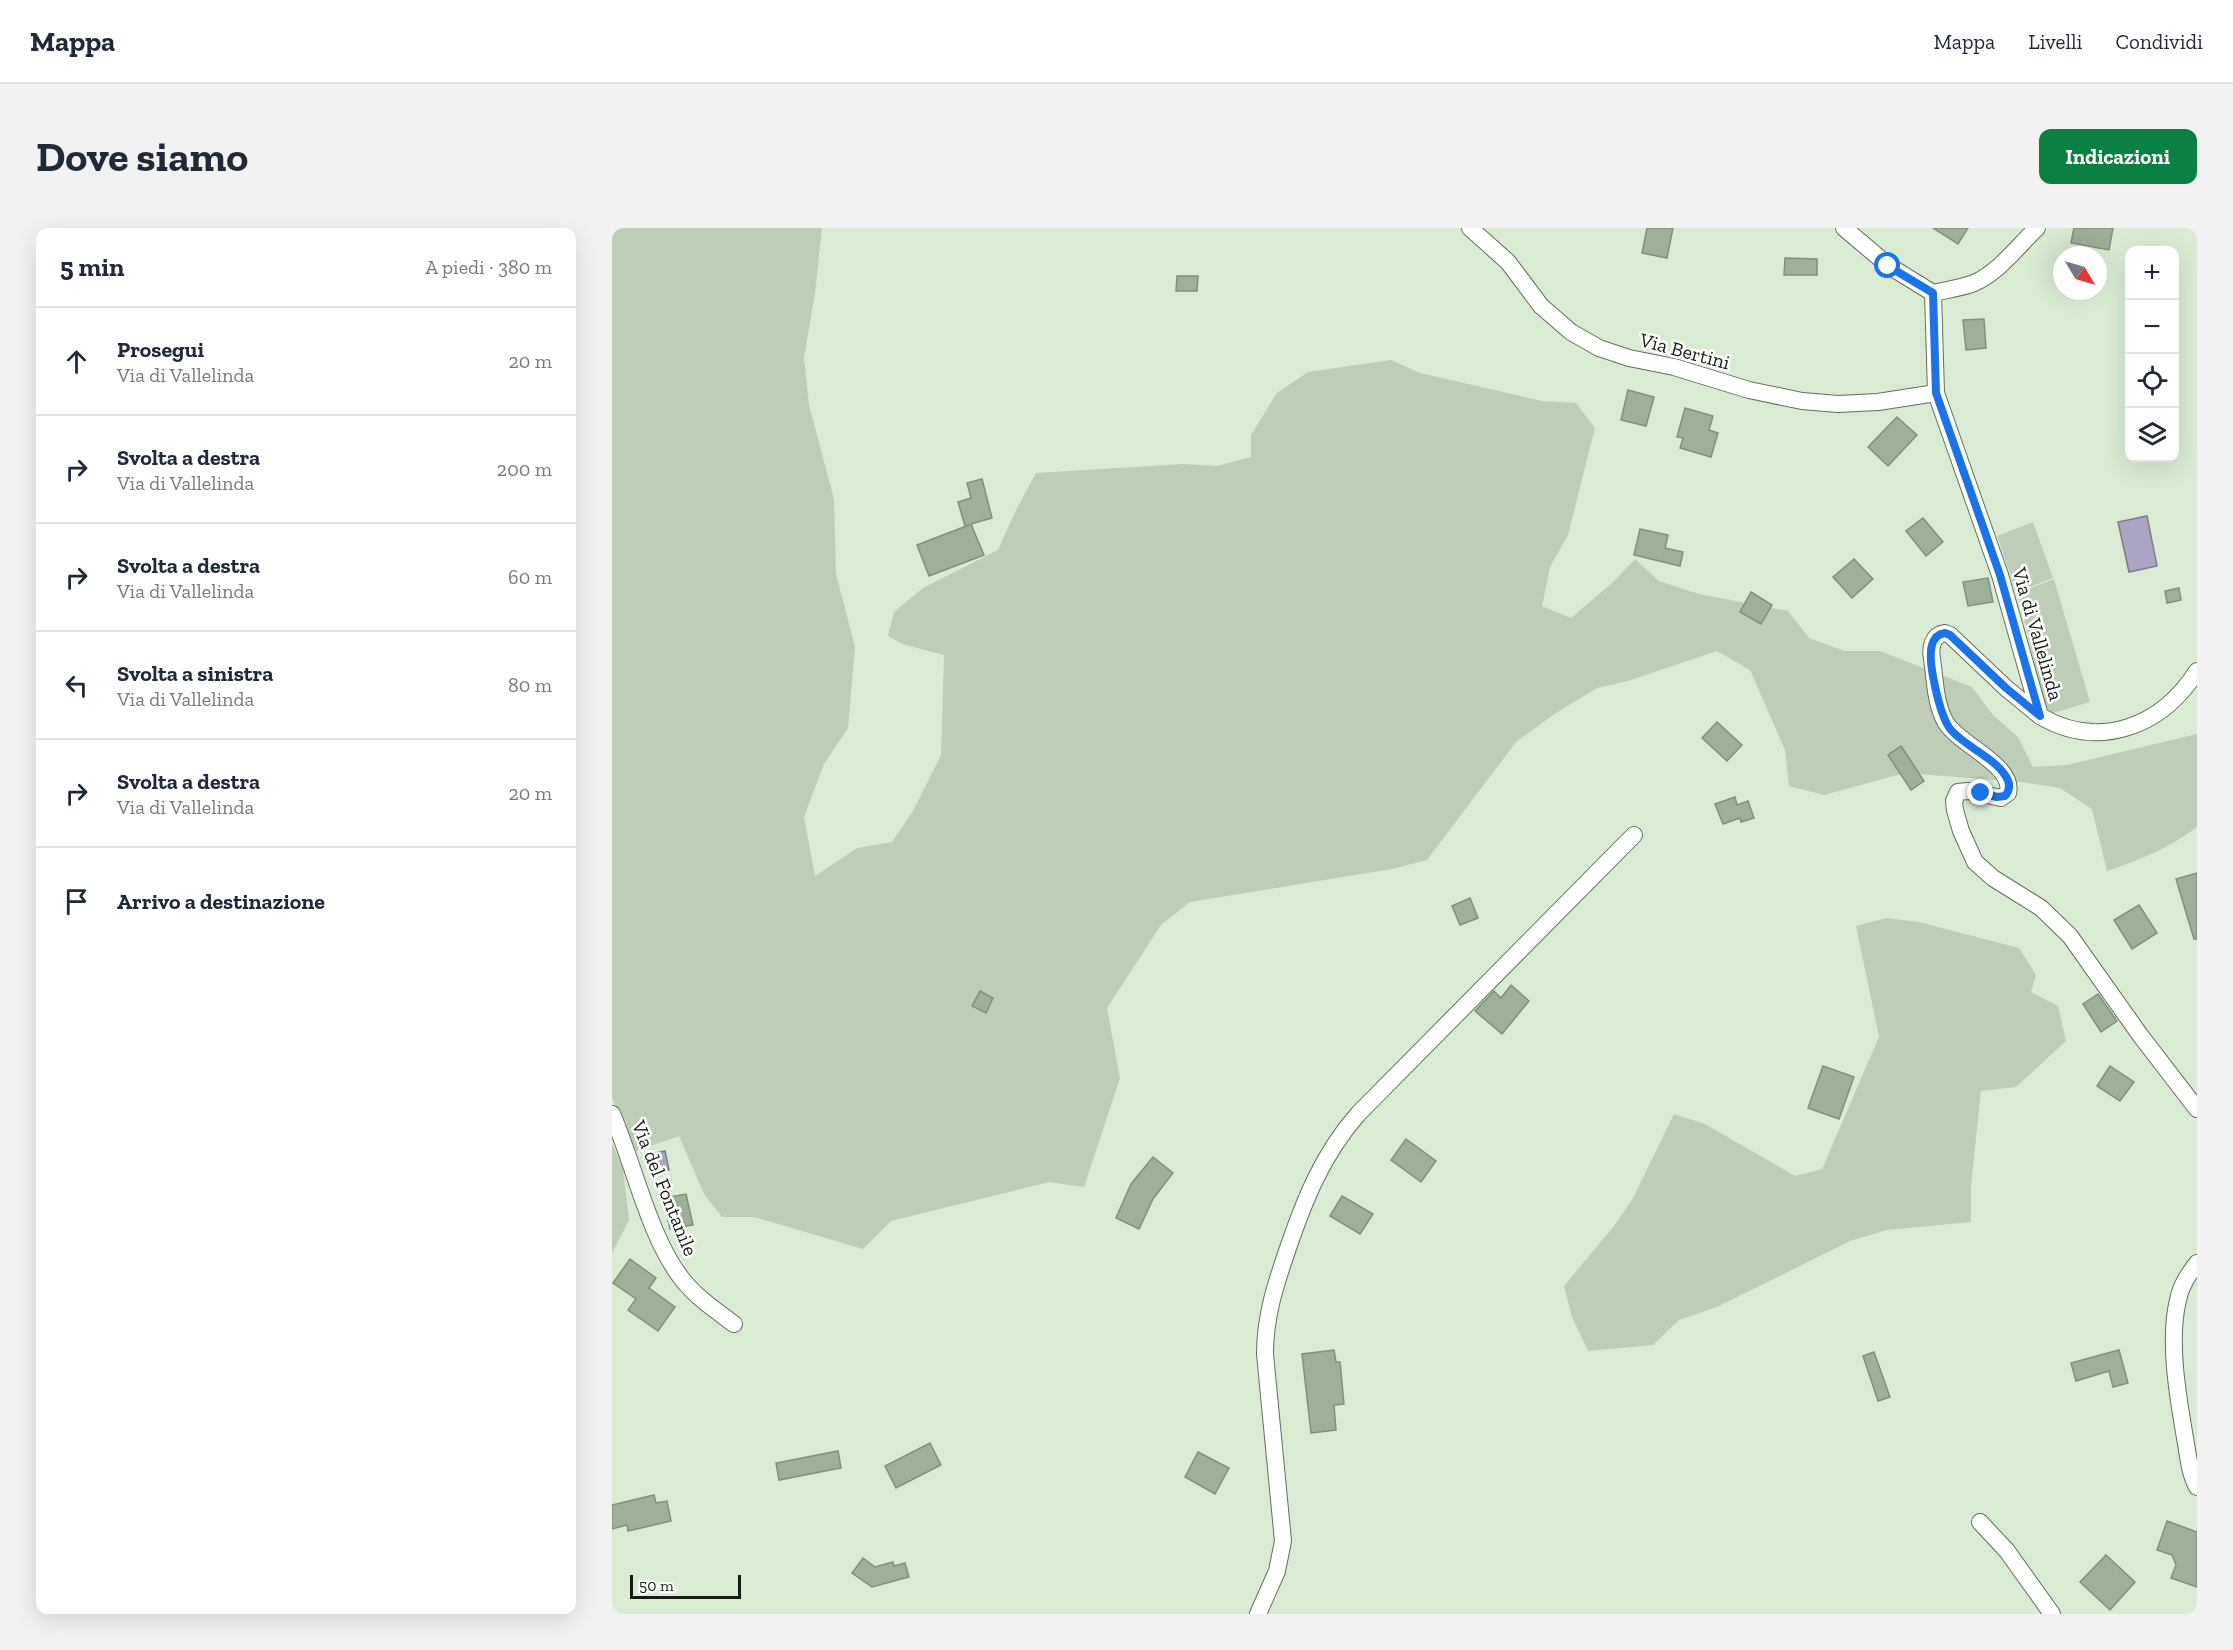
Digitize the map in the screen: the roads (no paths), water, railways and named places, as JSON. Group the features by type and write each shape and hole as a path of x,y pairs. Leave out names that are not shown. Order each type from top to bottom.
{"street":[{"name":"Via Bertini","path":"1470,228 1487,241 1518,273 1541,306 1571,332 1599,348 1629,358 1674,367 1749,390 1802,401 1838,404 1878,402 1936,393"},
{"path":"1844,228 1888,266 1933,293 1966,286 1981,279 2037,228"},
{"name":"Via di Vallelinda","path":"1933,293 1936,393 2000,575 2040,716"},
{"name":"Via di Vallelinda","path":"2040,716 2006,688 1950,635 1945,633 1937,636 1932,644 1931,653 1938,703 1944,718 1953,732 2000,769 2009,783 2008,793 2001,798 1965,790 1958,792 1955,797 1954,806 1971,855 1988,874 2034,903 2070,936 2140,1035 2197,1108"},
{"path":"2040,716 2082,731 2102,732 2123,729 2145,720 2166,707 2197,671"},
{"path":"1258,1614 1277,1571 1282,1541 1265,1354 1267,1321 1273,1293 1301,1207 1311,1184 1336,1141 1358,1114 1634,835"},
{"name":"Via del Fontanile","path":"612,1114 656,1232 672,1264 694,1293 734,1324"},
{"path":"2197,1263 2184,1281 2178,1300 2175,1346 2179,1401 2191,1471 2197,1487"},
{"path":"1980,1522 2007,1551 2052,1614"}]}
